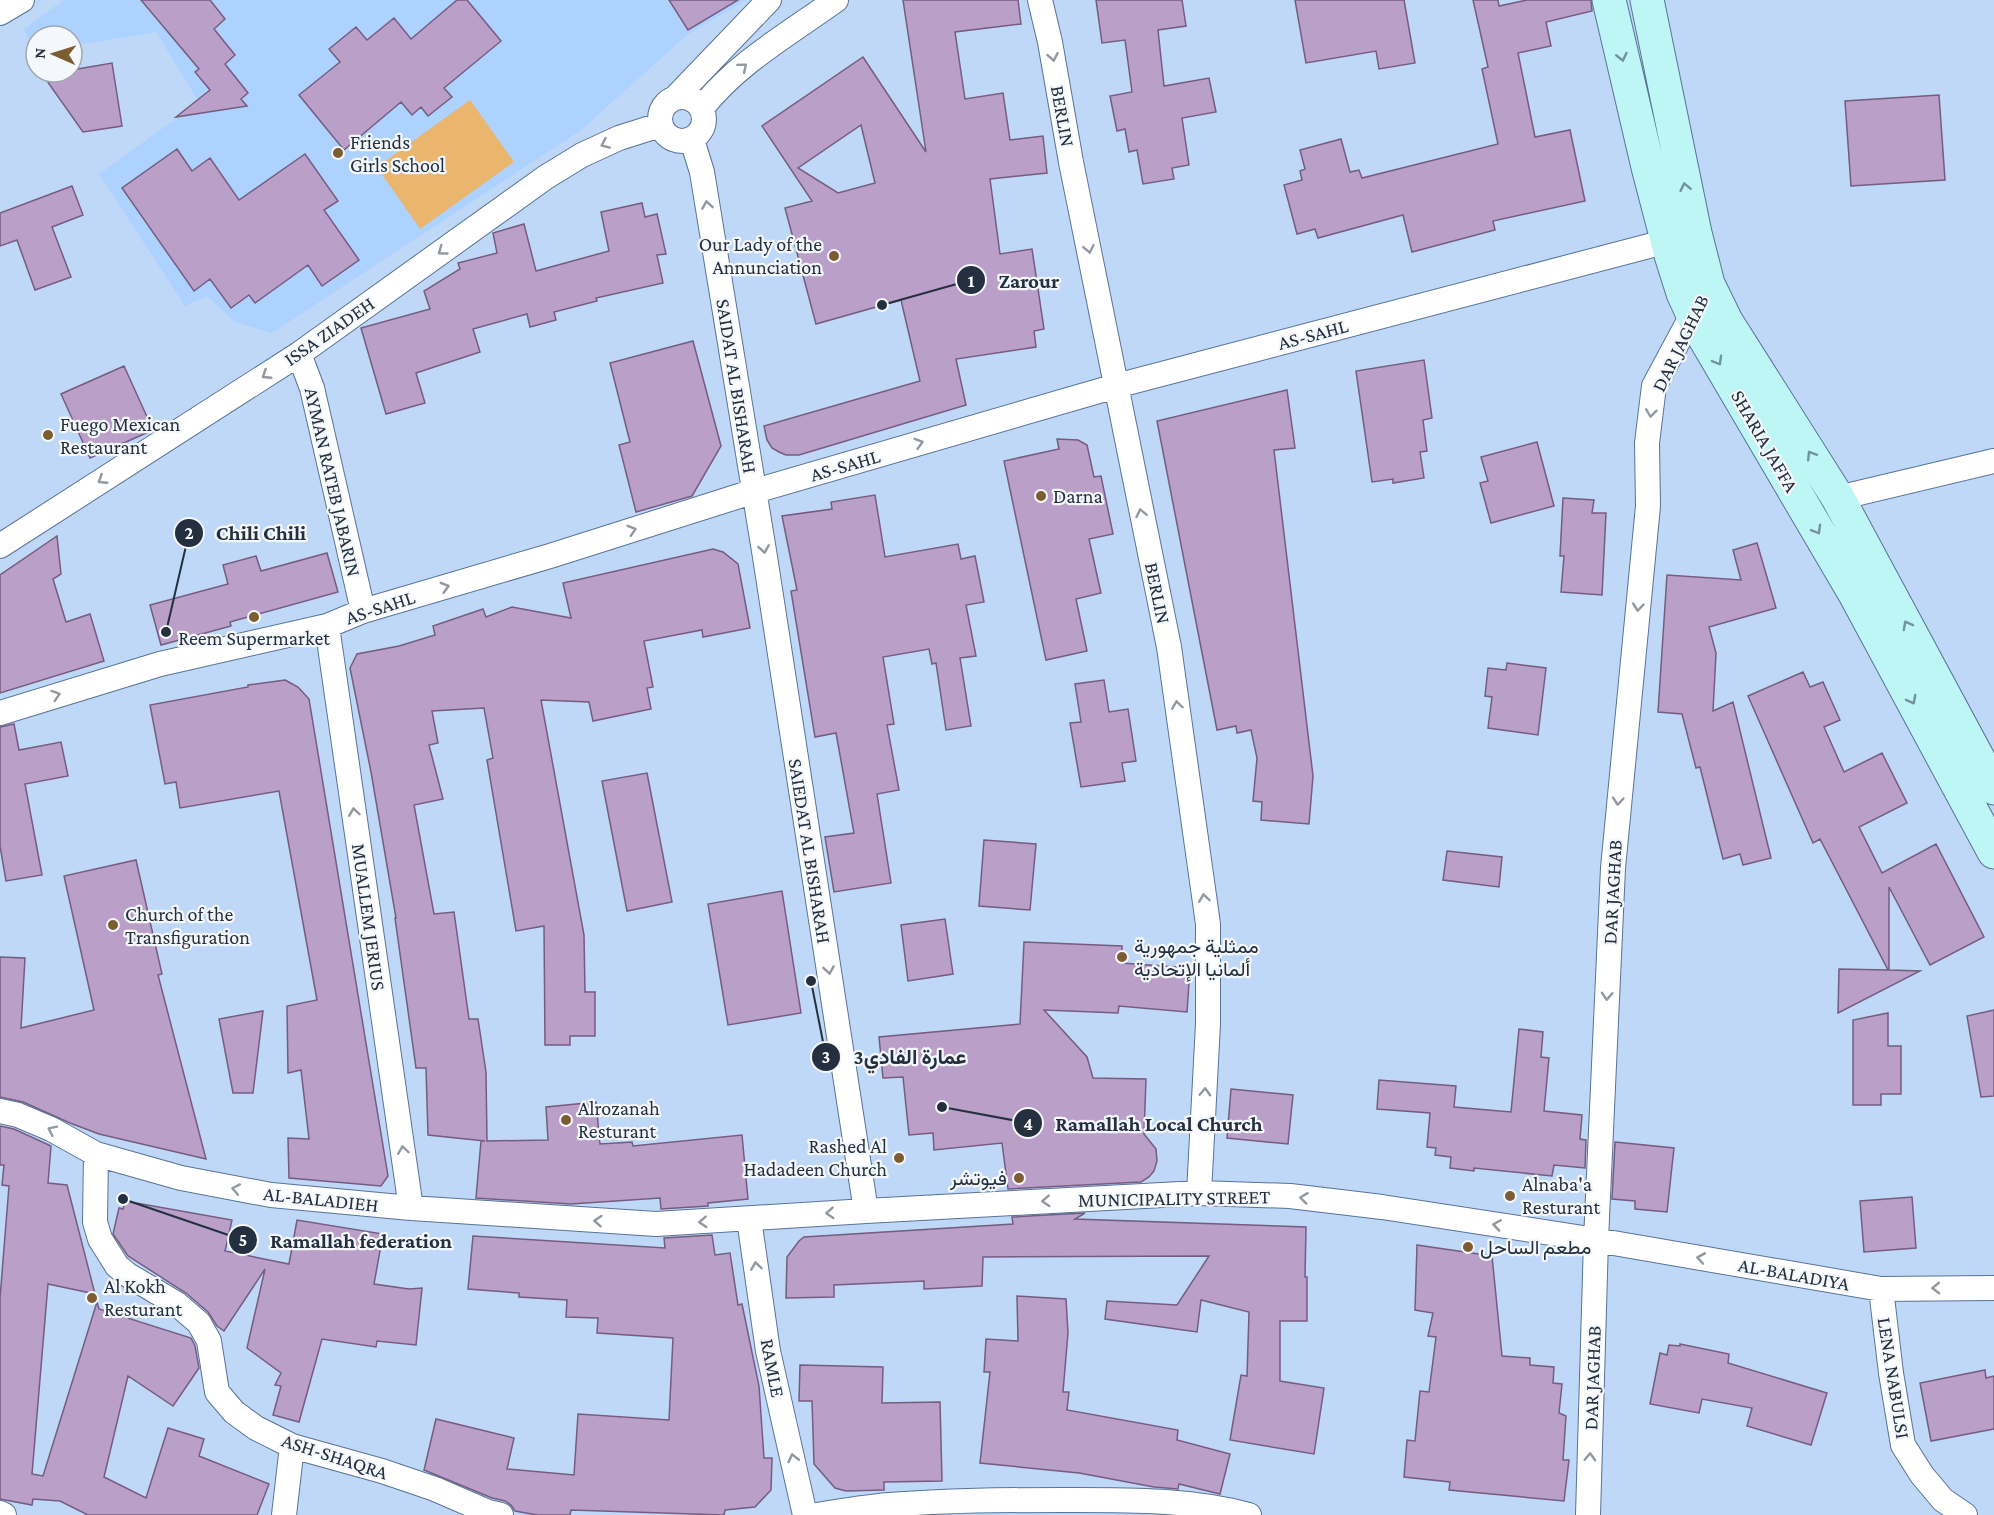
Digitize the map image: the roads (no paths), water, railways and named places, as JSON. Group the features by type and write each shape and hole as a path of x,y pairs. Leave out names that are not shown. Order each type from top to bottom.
{"main road":[{"name":"SHARIA JAFFA","path":"1609,0 1648,167 1681,237 1726,321 1838,498 1994,788"},
{"name":"SHARIA JAFFA","path":"1650,1 1681,237 1683,293 1706,340 1855,594 1994,852"}],"street":[{"path":"0,13 22,0"},
{"path":"676,97 691,99 702,108 704,122 702,129 698,136 685,142 670,139 664,134 660,125 660,112 769,0"},
{"path":"702,108 715,91 760,54 836,0"},
{"name":"BERLIN","path":"1040,0 1169,647 1208,924 1208,1024 1199,1193"},
{"name":"ISSA ZIADEH","path":"0,546 299,354 546,177 582,155 619,138 660,125"},
{"name":"SAIDAT AL BISHARAH","path":"692,140 702,172 754,491"},
{"name":"AS-SAHL","path":"0,713 160,664 327,626 363,611 550,556 754,491 1116,386 1681,237"},
{"name":"DAR JAGHAB","path":"1588,1515 1596,1240 1612,868 1648,506 1647,443 1654,386 1708,284"},
{"name":"AYMAN RATEB JABARIN","path":"299,354 312,388 363,611"},
{"path":"1838,498 1994,461"},
{"name":"SAIEDAT AL BISHARAH","path":"754,491 866,1211"},
{"name":"MUALLEM JERIUS","path":"327,626 411,1208"},
{"name":"AL-BALADIEH","path":"0,1112 18,1115 40,1124 96,1154 181,1178 272,1196 411,1208 656,1224 750,1219"},
{"name":"ASH-SHAQRA","path":"96,1154 95,1222 100,1239 117,1266 177,1304 199,1323 209,1341 217,1392 234,1412 256,1428 292,1446 393,1474 488,1512 501,1515"},
{"name":"MUNICIPALITY STREET","path":"750,1219 1199,1193 1290,1196 1382,1207 1596,1240"},
{"name":"RAMLE","path":"750,1219 768,1351 806,1515"},
{"name":"AL-BALADIYA","path":"1596,1240 1881,1289 1994,1288"},
{"name":"LENA NABULSI","path":"1881,1289 1891,1373 1903,1445 1922,1475 1943,1500 1965,1515"},
{"path":"284,1515 292,1446"},
{"path":"817,1515 888,1505 948,1502 1118,1500 1177,1502 1221,1508 1249,1515"}],"place":[{"name":"Friends Girls School","path":"338,153"},
{"name":"Our Lady of the Annunciation","path":"834,256"},
{"name":"Zarour","path":"882,305"},
{"name":"Fuego Mexican Restaurant","path":"48,435"},
{"name":"Darna","path":"1041,496"},
{"name":"Reem Supermarket","path":"254,617"},
{"name":"Chili Chili","path":"166,632"},
{"name":"Church of the Transfiguration","path":"113,925"},
{"name":"ممثلية جمهورية ألمانيا الإتحادية","path":"1122,957"},
{"name":"عمارة الفادي3","path":"811,981"},
{"name":"Ramallah Local Church","path":"942,1107"},
{"name":"Alrozanah Resturant","path":"566,1120"},
{"name":"Rashed Al Hadadeen Church","path":"899,1158"},
{"name":"فيوتشر","path":"1019,1178"},
{"name":"Alnaba'a Resturant","path":"1510,1196"},
{"name":"Ramallah federation","path":"123,1199"},
{"name":"مطعم الساحل","path":"1468,1247"},
{"name":"Al Kokh Resturant","path":"92,1298"}]}
